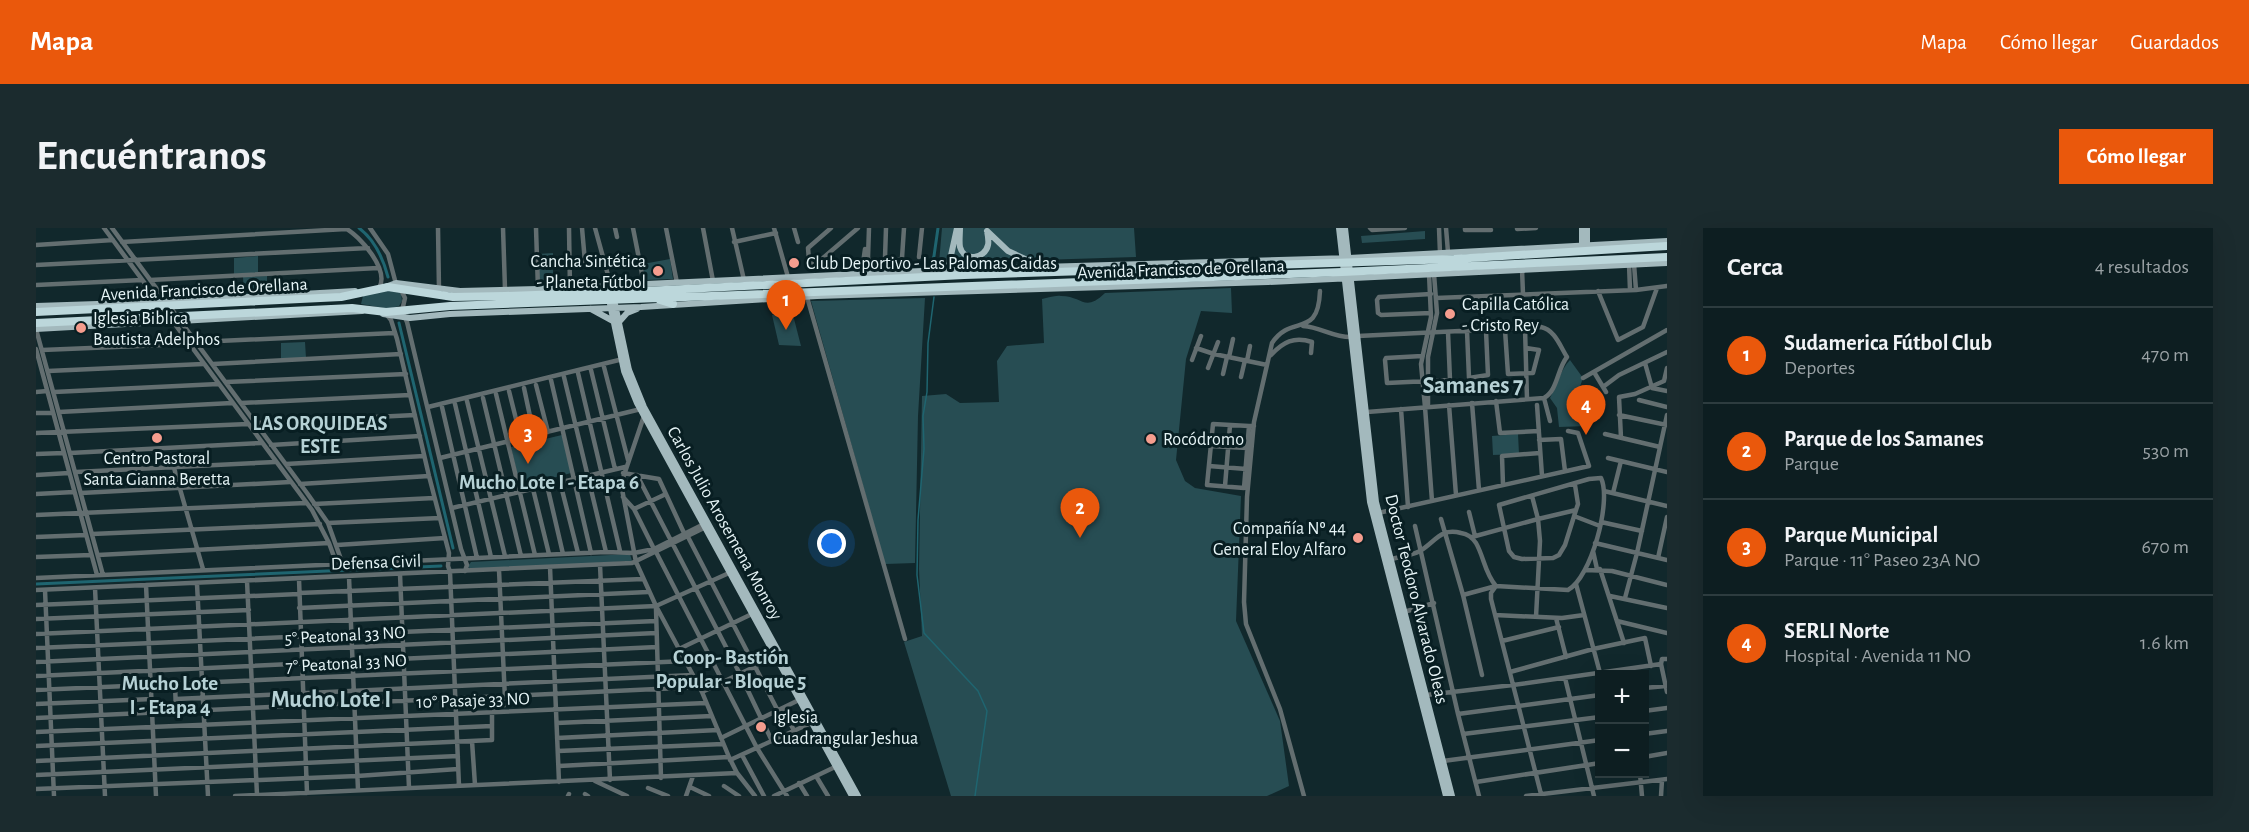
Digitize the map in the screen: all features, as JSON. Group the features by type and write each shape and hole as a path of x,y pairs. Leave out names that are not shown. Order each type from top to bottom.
{"highway":[{"path":"1635,242 1663,246"},
{"name":"Avenida Francisco de Orellana","path":"36,323 175,320 352,308 403,312 450,306 943,271 964,275 1347,268 1663,246"},
{"path":"1528,254 1538,247"},
{"name":"Avenida Francisco de Orellana","path":"37,307 341,297 397,286 462,297 611,295 652,298 938,290 996,285 1347,268 1667,257"},
{"path":"943,271 964,275"},
{"path":"736,287 758,279"},
{"path":"976,291 996,285"},
{"path":"364,293 359,303 361,308 370,310"},
{"path":"652,298 673,304"}],"main road":[{"path":"958,228 960,247 963,253 972,257 980,256 986,251 988,242 986,230"},
{"path":"943,271 950,260 958,228"},
{"name":"Doctor Teodoro Alvarado Oleas","path":"1339,228 1347,268"},
{"name":"Doctor Teodoro Alvarado Oleas","path":"1345,228 1347,268 1381,536"},
{"path":"1582,228 1585,245"},
{"path":"1585,245 1587,228"},
{"path":"986,230 1008,251 1044,267"},
{"name":"Avenida Francisco de Orellana","path":"938,290 976,291 1347,268 1444,252 1667,241"},
{"name":"Avenida Francisco de Orellana","path":"943,271 1044,267 1347,268 1432,274 1667,263"},
{"name":"Avenida Francisco de Orellana","path":"370,310 387,315 403,312 450,314 586,308 611,295 644,284 878,273 925,274"},
{"name":"Avenida Francisco de Orellana","path":"397,286 505,290 570,288 611,295 641,307 926,290"},
{"name":"Avenida Francisco de Orellana","path":"165,304 377,289"},
{"name":"Carlos Julio Arosemena Monroy","path":"611,295 629,387 852,796"},
{"path":"586,308 601,313 616,322 627,313 641,307"},
{"name":"Avenida Francisco de Orellana","path":"36,329 175,320"},
{"name":"Doctor Teodoro Alvarado Oleas","path":"1355,336 1370,502 1381,536 1446,796"},
{"name":"Carlos Julio Arosemena Monroy","path":"706,525 729,573 754,613 775,657 858,796"},
{"name":"Doctor Teodoro Alvarado Oleas","path":"1387,560 1404,612 1452,796"}],"street":[{"path":"104,228 142,280 165,304"},
{"path":"112,228 150,280 188,344 302,498 314,507 328,523 337,545 340,565"},
{"path":"122,242 346,228 368,248 378,268 381,283 377,289"},
{"path":"370,228 388,254 397,286 404,296 403,312 467,565 465,571"},
{"path":"438,228 439,289"},
{"path":"503,228 505,290"},
{"path":"536,228 538,289"},
{"path":"569,228 570,288"},
{"path":"582,228 585,262"},
{"path":"595,228 611,295"},
{"path":"615,228 617,237"},
{"path":"633,228 644,284"},
{"path":"666,228 677,283"},
{"path":"703,228 713,281"},
{"path":"732,228 744,280"},
{"path":"794,228 798,242"},
{"path":"831,228 808,248 809,260 812,264 816,264 858,228"},
{"path":"867,228 868,258 878,273"},
{"path":"858,274 863,262 867,228"},
{"path":"886,228 885,258 899,260 902,258 904,228"},
{"path":"919,257 922,228"},
{"path":"1370,228 1372,230 1405,228"},
{"path":"1439,228 1444,252"},
{"path":"1444,252 1446,228"},
{"path":"1465,228 1465,230 1491,230"},
{"path":"1517,229 1536,228"},
{"path":"734,242 775,231 788,278"},
{"path":"36,245 113,240"},
{"path":"36,265 368,248"},
{"path":"133,267 136,261"},
{"path":"1632,264 1633,290"},
{"path":"150,280 378,268"},
{"path":"1522,269 1523,294"},
{"path":"1425,407 1428,404 1432,274"},
{"path":"1432,274 1436,298 1436,318 1422,356 1432,501"},
{"path":"36,285 142,280"},
{"path":"1436,298 1633,290 1667,286"},
{"path":"1598,291 1618,340 1643,327 1657,288"},
{"path":"1300,326 1309,321 1319,309 1320,291"},
{"path":"1431,294 1379,297 1377,300 1378,313 1381,315 1431,313"},
{"path":"807,297 905,639"},
{"path":"387,315 391,320 401,354 449,559 459,786"},
{"path":"175,320 197,342 307,493 340,565"},
{"path":"1251,426 1213,424 1208,485 1244,488 1251,426 1272,343 1278,334 1287,328 1314,327 1332,335 1355,336 1541,327 1549,329 1567,357 1553,390 1544,398 1366,412"},
{"path":"1525,328 1527,399"},
{"path":"36,329 39,373 47,391 58,432 70,453 104,574"},
{"path":"1505,330 1508,374 1533,373 1539,352 1537,348 1526,348"},
{"path":"1583,378 1667,330"},
{"path":"1467,331 1470,378 1488,375 1486,331"},
{"path":"1422,356 1386,358 1387,383 1450,380 1448,332"},
{"path":"197,342 394,333"},
{"path":"1192,360 1201,336"},
{"path":"1269,357 1281,344 1302,338 1312,342 1311,353"},
{"path":"1223,374 1233,339"},
{"path":"1208,368 1218,342"},
{"path":"38,350 188,344"},
{"path":"1241,377 1250,346"},
{"path":"1197,348 1214,354 1267,364"},
{"path":"38,350 48,371 59,411 64,431 64,453 97,575"},
{"path":"1603,387 1619,375 1667,352"},
{"path":"213,364 401,354"},
{"path":"428,407 624,359"},
{"path":"1645,363 1652,388"},
{"path":"48,371 203,364"},
{"path":"604,367 628,460"},
{"path":"1621,438 1618,397 1652,388 1665,380 1667,368"},
{"path":"591,370 615,469"},
{"path":"1594,372 1606,392"},
{"path":"578,373 620,551"},
{"path":"226,382 406,374"},
{"path":"564,377 606,552"},
{"path":"551,381 591,552"},
{"path":"54,392 218,384"},
{"path":"536,385 548,432"},
{"path":"524,388 534,435"},
{"path":"1652,388 1667,391"},
{"path":"36,392 47,391"},
{"path":"509,391 521,439"},
{"path":"496,394 535,555"},
{"path":"241,403 410,395"},
{"path":"483,398 521,556"},
{"path":"1544,398 1550,421"},
{"path":"1639,400 1667,407"},
{"path":"467,401 505,556"},
{"path":"1496,401 1500,433 1539,431"},
{"path":"59,411 232,403"},
{"path":"1472,403 1479,490"},
{"path":"455,404 491,557"},
{"path":"1449,405 1456,495"},
{"path":"1537,405 1542,476"},
{"path":"442,407 477,558"},
{"path":"1401,409 1408,507"},
{"path":"440,458 602,418 643,411 621,484 636,562 648,592 693,675 729,758 737,773 755,796"},
{"path":"36,413 52,412"},
{"path":"243,417 247,419 249,413"},
{"path":"36,433 248,424 258,426 415,415"},
{"path":"1619,415 1666,425"},
{"path":"1625,598 1667,416"},
{"path":"56,425 61,426 62,423"},
{"path":"1225,486 1230,425"},
{"path":"254,432 255,427 258,426"},
{"path":"1251,426 1246,509 1244,602 1246,624 1280,709 1304,796"},
{"path":"1378,513 1589,465 1578,433 1568,431"},
{"path":"1605,434 1660,447"},
{"path":"271,445 420,436"},
{"path":"1539,440 1561,439 1565,471"},
{"path":"70,453 261,443"},
{"path":"1211,446 1247,448"},
{"path":"36,454 64,453"},
{"path":"1503,485 1502,456 1540,453"},
{"path":"286,464 424,456"},
{"path":"1608,458 1667,472"},
{"path":"1613,493 1621,461"},
{"path":"76,472 275,462"},
{"path":"1209,465 1245,469"},
{"path":"452,508 625,467"},
{"path":"174,468 203,569"},
{"path":"36,475 69,473"},
{"path":"623,473 660,480 686,535 778,711"},
{"path":"637,475 772,741"},
{"path":"300,484 429,476"},
{"path":"1463,595 1496,586 1568,590 1576,584 1585,570 1601,524 1604,491 1601,478 1499,505 1509,551 1514,557 1540,560 1553,558 1562,552 1578,504 1575,485"},
{"path":"81,493 290,482"},
{"path":"560,482 578,553"},
{"path":"547,485 563,554"},
{"path":"533,489 549,554"},
{"path":"1604,491 1667,506"},
{"path":"36,494 74,492"},
{"path":"302,498 307,497 307,493"},
{"path":"634,509 666,494"},
{"path":"1532,496 1538,519 1540,560 1536,617"},
{"path":"623,497 634,509 756,748 787,796"},
{"path":"314,507 434,498"},
{"path":"36,515 306,503"},
{"path":"78,507 82,509 84,505"},
{"path":"1387,560 1422,550 1444,532 1455,531 1474,537 1576,510"},
{"path":"1469,512 1474,537 1487,574 1496,586"},
{"path":"1574,516 1601,524 1642,531"},
{"path":"1658,558 1667,517"},
{"path":"82,521 84,518 88,520"},
{"path":"328,523 440,518"},
{"path":"1440,519 1463,595 1482,675"},
{"path":"92,534 320,524"},
{"name":"Defensa Civil","path":"36,590 636,562 706,525"},
{"path":"1415,526 1452,691 1479,796"},
{"path":"36,537 86,535"},
{"path":"337,545 445,538"},
{"path":"98,555 329,543"},
{"path":"1595,543 1667,560"},
{"path":"1593,549 1624,643"},
{"name":"Defensa Civil","path":"36,578 591,552 634,553 655,550"},
{"path":"36,557 91,555"},
{"path":"600,565 610,780"},
{"path":"550,567 559,782"},
{"path":"1585,570 1598,569 1667,585"},
{"path":"500,570 506,712"},
{"path":"36,634 656,606 729,573"},
{"path":"400,574 409,788"},
{"path":"349,577 357,790"},
{"path":"298,579 306,777 311,794"},
{"path":"36,605 643,579"},
{"path":"247,581 256,780 253,796"},
{"path":"197,584 208,796"},
{"path":"1576,584 1599,670"},
{"path":"146,585 156,796"},
{"path":"1496,586 1491,593 1495,615 1541,794"},
{"path":"95,588 105,796"},
{"path":"45,590 54,796"},
{"path":"299,608 648,592"},
{"path":"1610,596 1667,608"},
{"path":"1404,612 1434,603"},
{"path":"656,606 661,778"},
{"path":"36,620 249,610"},
{"path":"679,650 754,613"},
{"path":"1495,615 1556,618 1584,615"},
{"path":"1556,618 1566,657"},
{"path":"36,648 656,621"},
{"path":"1617,621 1667,633"},
{"name":"5° Peatonal 33 NO","path":"36,662 604,636 656,632 660,625 666,627"},
{"path":"1502,641 1558,627"},
{"path":"1510,672 1593,649 1646,639 1651,666"},
{"path":"36,676 657,647"},
{"path":"36,718 606,692 700,690 724,682 775,657"},
{"path":"1667,659 1662,659 1661,664 1666,678 1667,692"},
{"name":"7° Peatonal 33 NO","path":"36,690 686,661"},
{"path":"1622,670 1661,664"},
{"path":"1426,695 1595,674"},
{"path":"176,699 693,675"},
{"path":"1565,678 1594,796"},
{"path":"175,684 176,712"},
{"path":"1649,688 1666,686"},
{"path":"1458,714 1595,695"},
{"path":"36,704 152,699"},
{"path":"721,738 801,699"},
{"name":"10° Pasaje 33 NO","path":"36,732 706,703"},
{"path":"36,761 492,740 491,713 495,706 505,705"},
{"path":"1649,710 1667,708"},
{"path":"784,709 794,731"},
{"path":"557,723 712,716"},
{"path":"1463,734 1595,718"},
{"path":"559,766 729,758 811,723"},
{"path":"36,746 492,726"},
{"path":"557,738 718,730"},
{"path":"1649,733 1667,731"},
{"path":"1443,760 1595,740"},
{"path":"472,741 475,785"},
{"path":"558,751 723,744"},
{"path":"1649,756 1667,753"},
{"path":"742,754 764,796"},
{"path":"36,775 458,756"},
{"path":"1476,782 1595,764"},
{"path":"774,796 835,767"},
{"path":"36,789 357,776 458,769"},
{"path":"237,796 342,794 357,790 737,773"},
{"path":"686,796 693,776"},
{"path":"816,776 828,796"},
{"path":"1641,778 1642,796"},
{"path":"592,780 627,795"},
{"path":"1526,796 1664,780 1661,796"},
{"path":"799,783 807,796"},
{"path":"724,786 739,796"},
{"path":"690,787 709,796"},
{"path":"648,788 668,796"}],"shaded area":[{"path":"942,228 1134,228 1136,257 939,263"},
{"path":"1425,231 1425,239 1362,243 1361,236"},
{"path":"553,253 553,281 567,281 567,285 539,286 538,254"},
{"path":"258,256 258,273 234,274 234,258"},
{"name":"Cancha Sintética - Planeta Fútbol","path":"670,259 673,279 645,280 643,264"},
{"path":"267,276 267,293 244,294 243,277"},
{"path":"1231,288 1232,313 1201,311 1186,359 1176,460 1185,481 1195,488 1241,496 1236,621 1280,721 1289,786 1267,796 951,796 904,642 922,636 919,569 922,396 946,394 960,403 999,402 997,361 1007,346 1044,343 1042,299 1059,296 1088,303 1105,293"},
{"path":"386,290 397,290 401,293 402,301 399,306 389,309 361,304 363,296"},
{"path":"925,298 918,416 915,563 885,564 811,301"},
{"path":"792,311 801,346 779,345 772,315"},
{"path":"305,342 306,358 281,360 281,343"},
{"path":"1570,360 1583,378 1577,395 1587,426 1559,427 1557,408 1550,398 1561,373"},
{"path":"1518,434 1519,454 1493,455 1492,436"},
{"path":"562,435 571,473 520,487 511,447"},
{"path":"630,554 632,561 471,570 468,566 471,562"}],"waterway":[{"path":"359,228 378,250 388,277"},
{"path":"932,271 931,264 938,228"},
{"path":"934,297 923,416 924,449 918,520 917,575 924,633 978,691 987,711 975,796"},
{"path":"399,323 453,548"},
{"path":"36,584 441,566"}],"place":[{"name":"Club Deportivo - Las Palomas Caidas","path":"794,263"},
{"name":"Cancha Sintética - Planeta Fútbol","path":"658,271"},
{"name":"Capilla Católica - Cristo Rey","path":"1450,314"},
{"name":"Iglesia Biblica Bautista Adelphos","path":"81,328"},
{"name":"Sudamerica Fútbol Club","path":"786,330"},
{"name":"SERLI Norte","path":"1586,435"},
{"name":"Centro Pastoral Santa Gianna Beretta","path":"157,438"},
{"name":"Rocódromo","path":"1151,439"},
{"name":"Parque Municipal","path":"528,464"},
{"name":"Parque de los Samanes","path":"1080,538"},
{"name":"Compañía Nº 44 General Eloy Alfaro","path":"1358,538"},
{"name":"Iglesia Cuadrangular Jeshua","path":"761,727"}],"district":[{"name":"Samanes 7","path":"1473,385"},
{"name":"LAS ORQUIDEAS ESTE","path":"320,434"},
{"name":"Mucho Lote I - Etapa 6","path":"549,482"},
{"name":"Coop- Bastión Popular - Bloque 5","path":"731,669"},
{"name":"Mucho Lote I - Etapa 4","path":"170,695"},
{"name":"Mucho Lote I","path":"331,699"}]}
